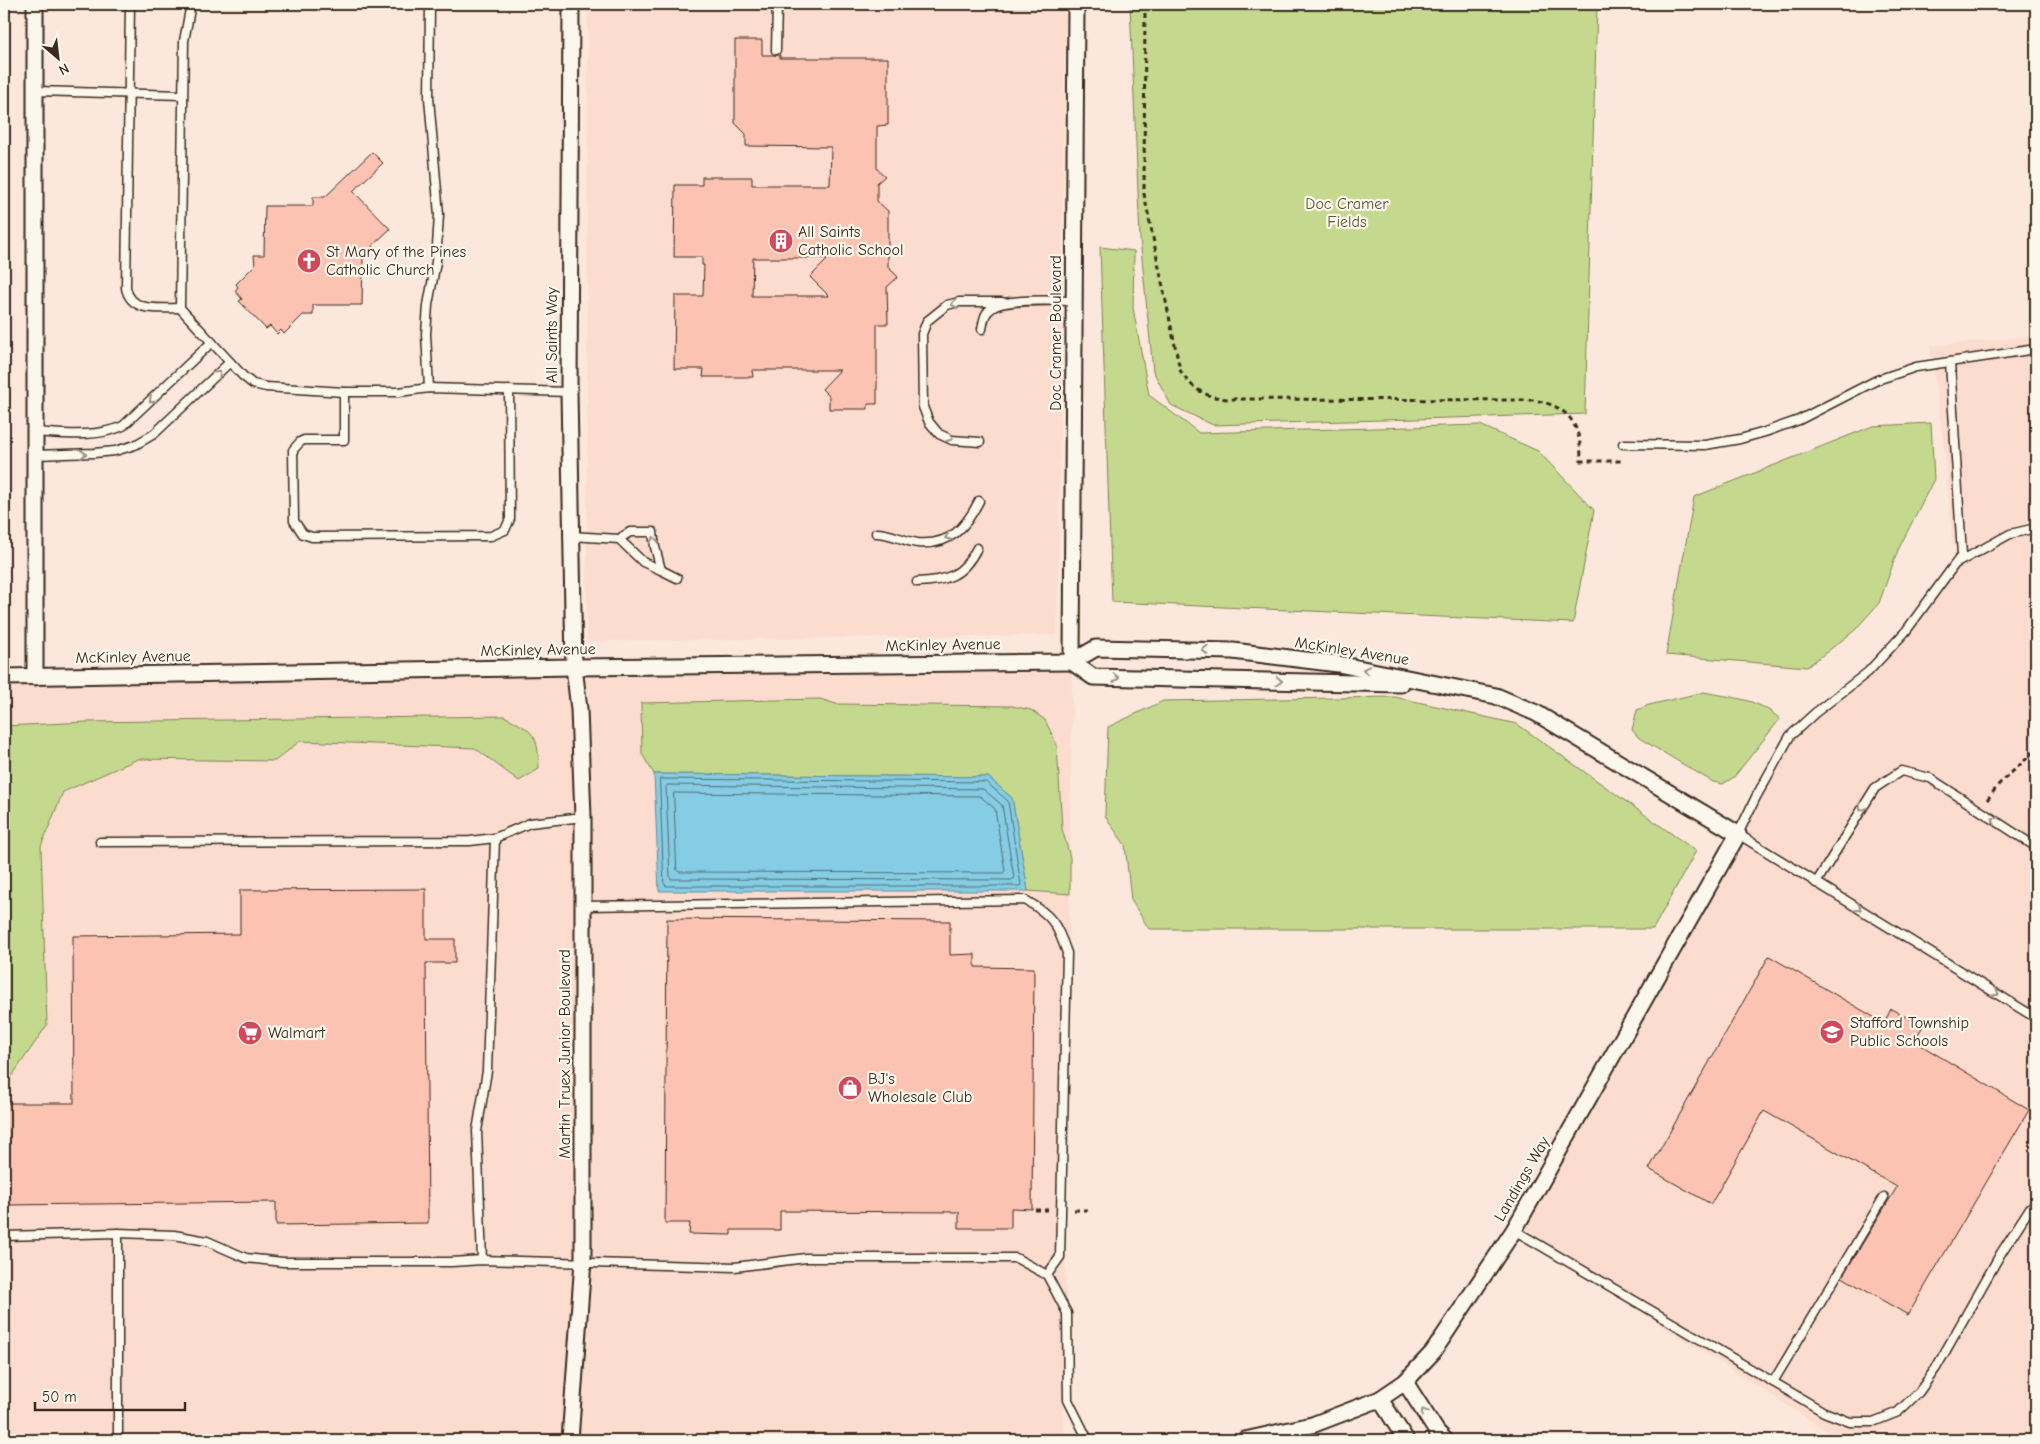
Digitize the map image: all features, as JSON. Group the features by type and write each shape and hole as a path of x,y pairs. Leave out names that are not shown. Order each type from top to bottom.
{"street":[{"path":"35,4 35,677"},
{"name":"All Saints Way","path":"571,4 569,392 574,667"},
{"name":"Doc Cramer Boulevard","path":"1072,662 1076,4"},
{"name":"McKinley Avenue","path":"4,677 574,667 1072,662 1096,648 1233,651 1338,664 1496,696 1536,713 1738,834"},
{"name":"McKinley Avenue","path":"1072,662 1094,677 1449,686"},
{"name":"Martin Truex Junior Boulevard","path":"570,1440 582,1261 582,817 579,709 574,667"},
{"name":"Landings Way","path":"1245,1440 1312,1425 1380,1399 1405,1382 1433,1352 1514,1230 1738,834"},
{"path":"1405,1382 1437,1432 1445,1440"},
{"path":"1380,1399 1406,1440"}],"lane":[{"path":"130,4 127,95 127,292 131,301 139,306 180,308"},
{"path":"191,4 184,41 182,96 180,308 230,362 253,384 266,387 344,392 399,392 429,388 569,392"},
{"path":"429,388 426,334 428,305 436,262 439,215 429,98 430,4"},
{"path":"776,50 777,4"},
{"path":"35,91 182,96"},
{"path":"980,442 952,440 939,434 928,422 923,407 922,334 927,321 947,304 959,302 1073,301"},
{"path":"982,329 984,317 991,308 1002,302"},
{"path":"35,432 87,434 107,432 123,426 212,342"},
{"path":"1623,444 1705,445 1765,432 1799,420 1877,380 1916,368 2036,349"},
{"path":"35,454 94,454 115,451 135,445 154,434 230,362"},
{"path":"1950,362 1962,555 1906,631 1868,672 1815,713 1790,736 1738,834 2036,1018"},
{"path":"344,392 344,440 304,440 293,450 294,522 303,534 312,537 490,536 501,532 507,527 510,519 509,390"},
{"path":"876,533 888,533 918,542 936,542 956,533 968,521 979,501"},
{"path":"1955,564 2010,534 2036,528"},
{"path":"571,536 619,539 630,532 653,532 661,570"},
{"path":"619,539 643,562 677,578"},
{"path":"917,582 939,581 956,574 970,563 977,548"},
{"path":"1816,883 1875,788 1901,771 1930,778 2036,847"},
{"path":"100,842 460,841 495,838 530,823 582,817"},
{"path":"482,1260 477,1131 487,1071 495,838"},
{"path":"582,906 1025,900 1045,911 1059,930 1067,953 1060,1257 1047,1275"},
{"path":"1773,1382 1884,1196"},
{"path":"1514,1230 1824,1412 1850,1422 1872,1422 1898,1412 1919,1392 1936,1368 2001,1253 2030,1208 2036,1203"},
{"path":"118,1233 118,1440"},
{"path":"4,1236 118,1233 174,1235 207,1241 246,1258 283,1262 582,1261 736,1267 806,1258 1016,1258 1047,1275 1067,1313 1068,1400 1088,1440"}],"path":[{"path":"1145,4 1144,194 1178,360 1185,379 1192,386 1207,396 1227,400 1542,402 1554,404 1571,420 1579,438 1581,461 1623,460"},
{"path":"1979,810 1999,784 2036,750"}],"shaded area":[{"path":"588,4 1065,4 1057,635 587,641"},
{"name":"Stafford Township Public Schools","path":"2036,336 2036,1440 1841,1440 1514,1230 1790,736 1892,646 1964,552 1953,545 1944,445 1930,346"},
{"path":"1072,662 1064,1440 4,1440 4,674"}],"green space":[{"name":"Doc Cramer Fields","path":"1130,4 1597,4 1585,414 1213,425 1171,405 1153,371 1140,238"},
{"path":"1100,247 1134,251 1133,308 1149,395 1199,433 1480,425 1538,451 1594,510 1573,623 1112,602"},
{"path":"1931,423 1934,479 1898,550 1879,603 1854,631 1807,667 1666,655 1694,497 1873,426"},
{"path":"1704,692 1753,703 1780,719 1734,777 1723,784 1713,782 1639,738 1632,730 1637,710 1649,705"},
{"path":"1395,697 1517,724 1696,851 1653,929 1149,929 1131,900 1125,845 1105,816 1108,727 1163,701"},
{"path":"820,699 836,704 1012,706 1031,710 1045,720 1057,745 1062,829 1070,857 1070,894 1028,891 1012,798 988,777 654,774 642,754 641,703"},
{"path":"504,716 522,726 533,735 536,741 539,769 519,781 475,748 300,741 275,761 138,759 63,792 41,846 47,1025 12,1076 4,1081 4,726 87,722"}],"water":[{"path":"654,774 988,777 1012,798 1028,891 659,891"}],"building":[{"name":"All Saints Catholic School","path":"735,40 762,40 762,55 780,55 780,58 888,58 888,125 877,126 877,169 885,176 877,183 877,201 888,211 888,267 898,277 887,287 888,324 877,324 877,404 868,404 868,409 829,409 829,396 822,389 840,370 752,370 753,377 703,377 704,369 674,369 675,296 703,296 704,265 702,265 702,257 674,257 675,185 702,185 702,177 752,177 752,185 830,185 831,147 746,146 746,134 735,123","holes":["753,258 829,258 810,277 829,296 752,296"]},
{"name":"St Mary of the Pines Catholic Church","path":"372,152 383,163 353,191 390,229 372,246 372,256 363,256 362,305 313,305 313,315 303,315 284,334 281,330 277,334 270,326 266,329 239,301 242,299 235,291 238,287 236,284 255,265 254,255 264,255 265,206 313,206 313,197 325,197"},
{"name":"Walmart","path":"426,889 426,939 455,939 455,963 426,963 428,1223 276,1225 276,1202 4,1205 4,1103 74,1103 73,936 240,934 240,890"},
{"name":"BJ's Wholesale Club","path":"667,919 950,921 950,955 975,954 975,967 1034,968 1032,1209 1011,1208 1011,1228 959,1228 959,1212 780,1211 780,1230 731,1230 731,1235 689,1234 690,1223 665,1223"},
{"path":"1769,956 1884,1023 1891,1009 1923,1026 1914,1041 2029,1110 1908,1315 1842,1277 1897,1187 1764,1111 1711,1204 1649,1169"}],"place":[{"name":"All Saints Catholic School","path":"781,241"},
{"name":"St Mary of the Pines Catholic Church","path":"309,261"},
{"name":"Stafford Township Public Schools","path":"1832,1032"},
{"name":"Walmart","path":"250,1033"},
{"name":"BJ's Wholesale Club","path":"850,1088"}]}
